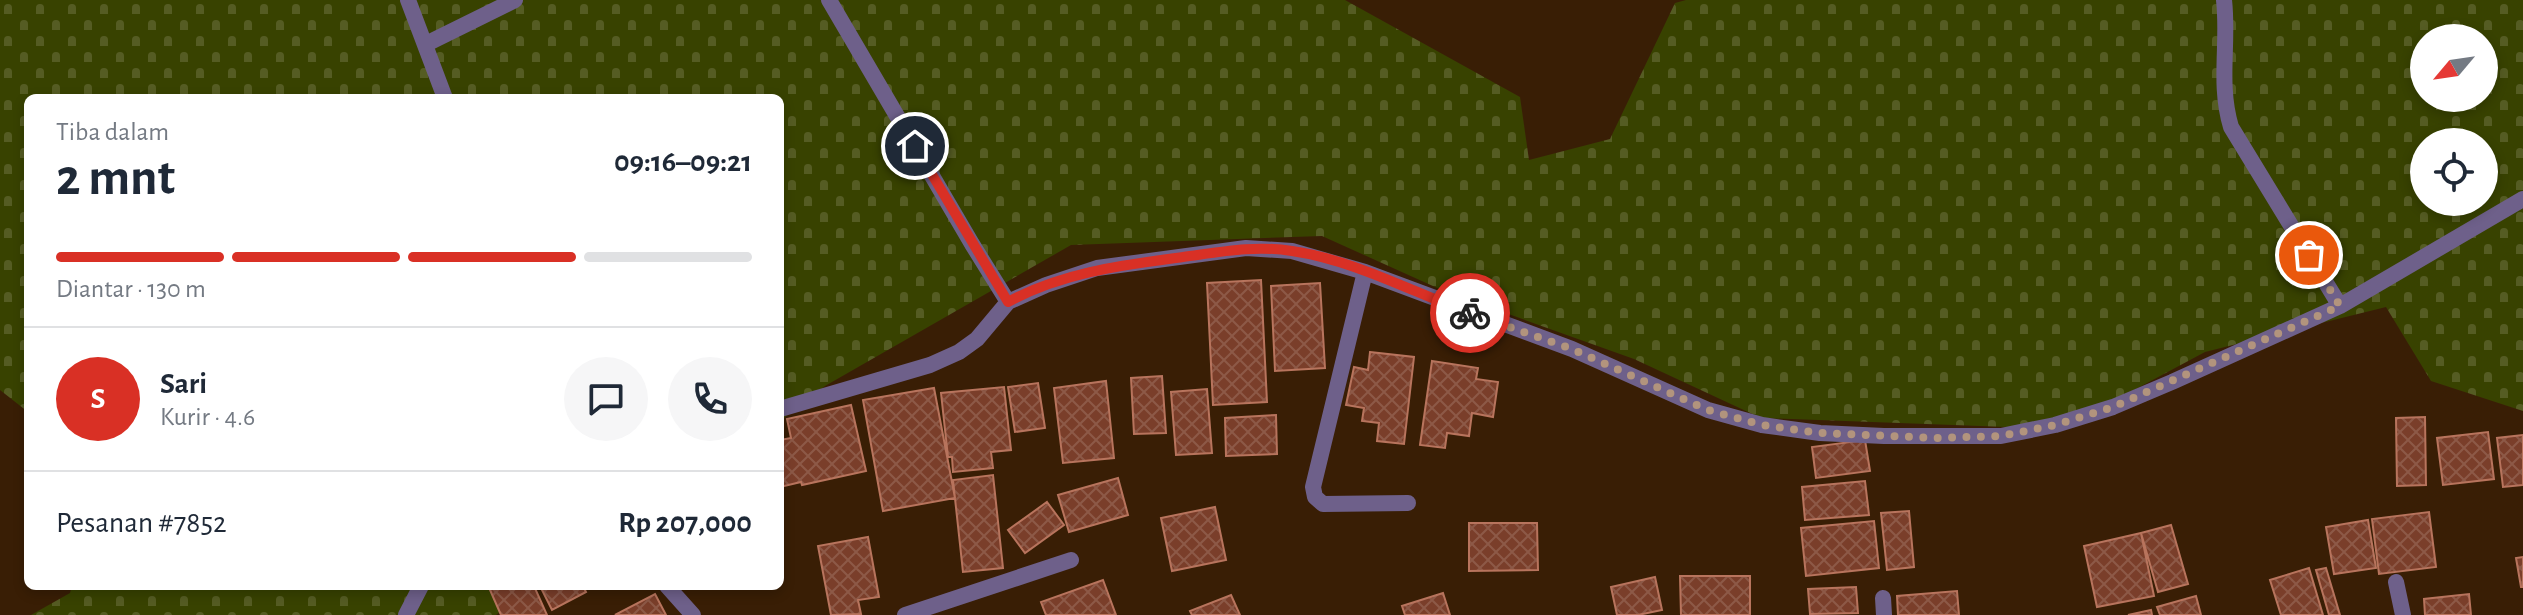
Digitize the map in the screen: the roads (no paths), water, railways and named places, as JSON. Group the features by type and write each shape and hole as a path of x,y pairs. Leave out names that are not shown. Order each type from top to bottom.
{"street":[{"path":"408,0 444,94"},
{"path":"426,44 515,0"},
{"path":"829,0 1008,302"},
{"path":"2224,0 2223,85 2231,127 2340,306"},
{"path":"784,408 930,365 959,352 977,339 1008,302 1046,285 1097,268 1246,248 1292,251 1365,272 1572,349 1708,410 1762,425 1820,433 1884,436 2001,436 2055,425 2142,395 2340,306 2523,199"},
{"path":"1365,272 1313,487 1315,497 1323,504 1408,503"},
{"path":"905,615 1071,560"},
{"path":"2396,582 2403,615"},
{"path":"406,615 419,590"},
{"path":"671,590 693,615"}]}
